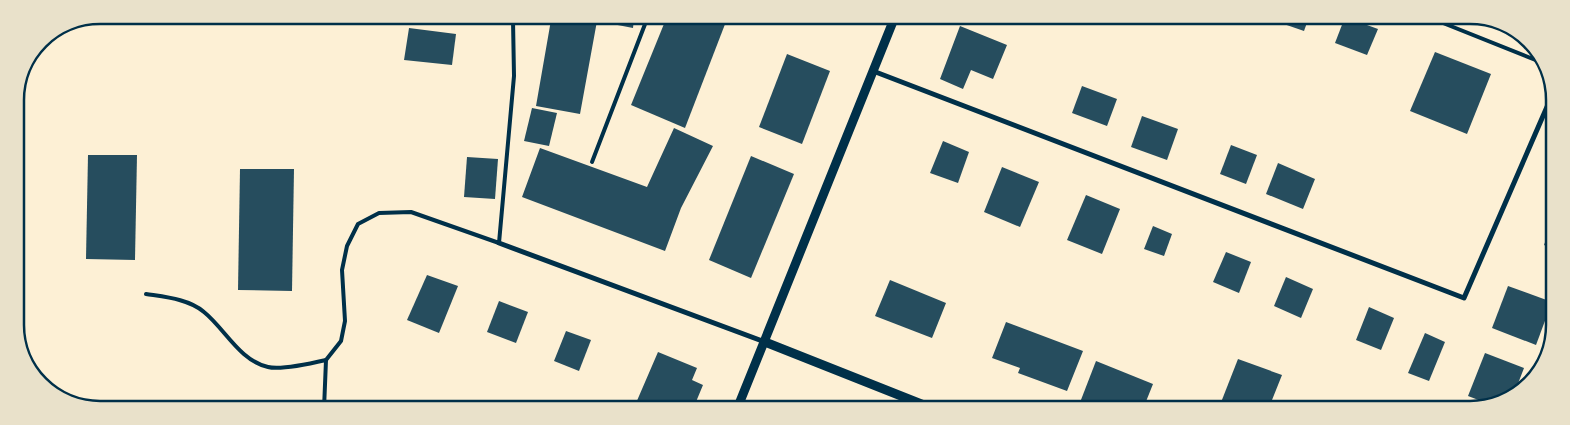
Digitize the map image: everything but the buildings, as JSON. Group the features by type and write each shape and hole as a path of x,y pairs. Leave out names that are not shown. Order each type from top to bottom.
{"street":[{"path":"741,401 892,24"},
{"path":"872,71 1464,298 1546,109"},
{"path":"499,243 765,342 914,401"}],"lane":[{"path":"324,401 326,360 341,341 345,321 342,270 347,246 358,224 379,213 411,212 499,243 514,76 513,24"},
{"path":"592,162 645,24"},
{"path":"1446,24 1535,60"},
{"path":"146,294 172,298 204,311 249,359 268,368 326,360"}]}
